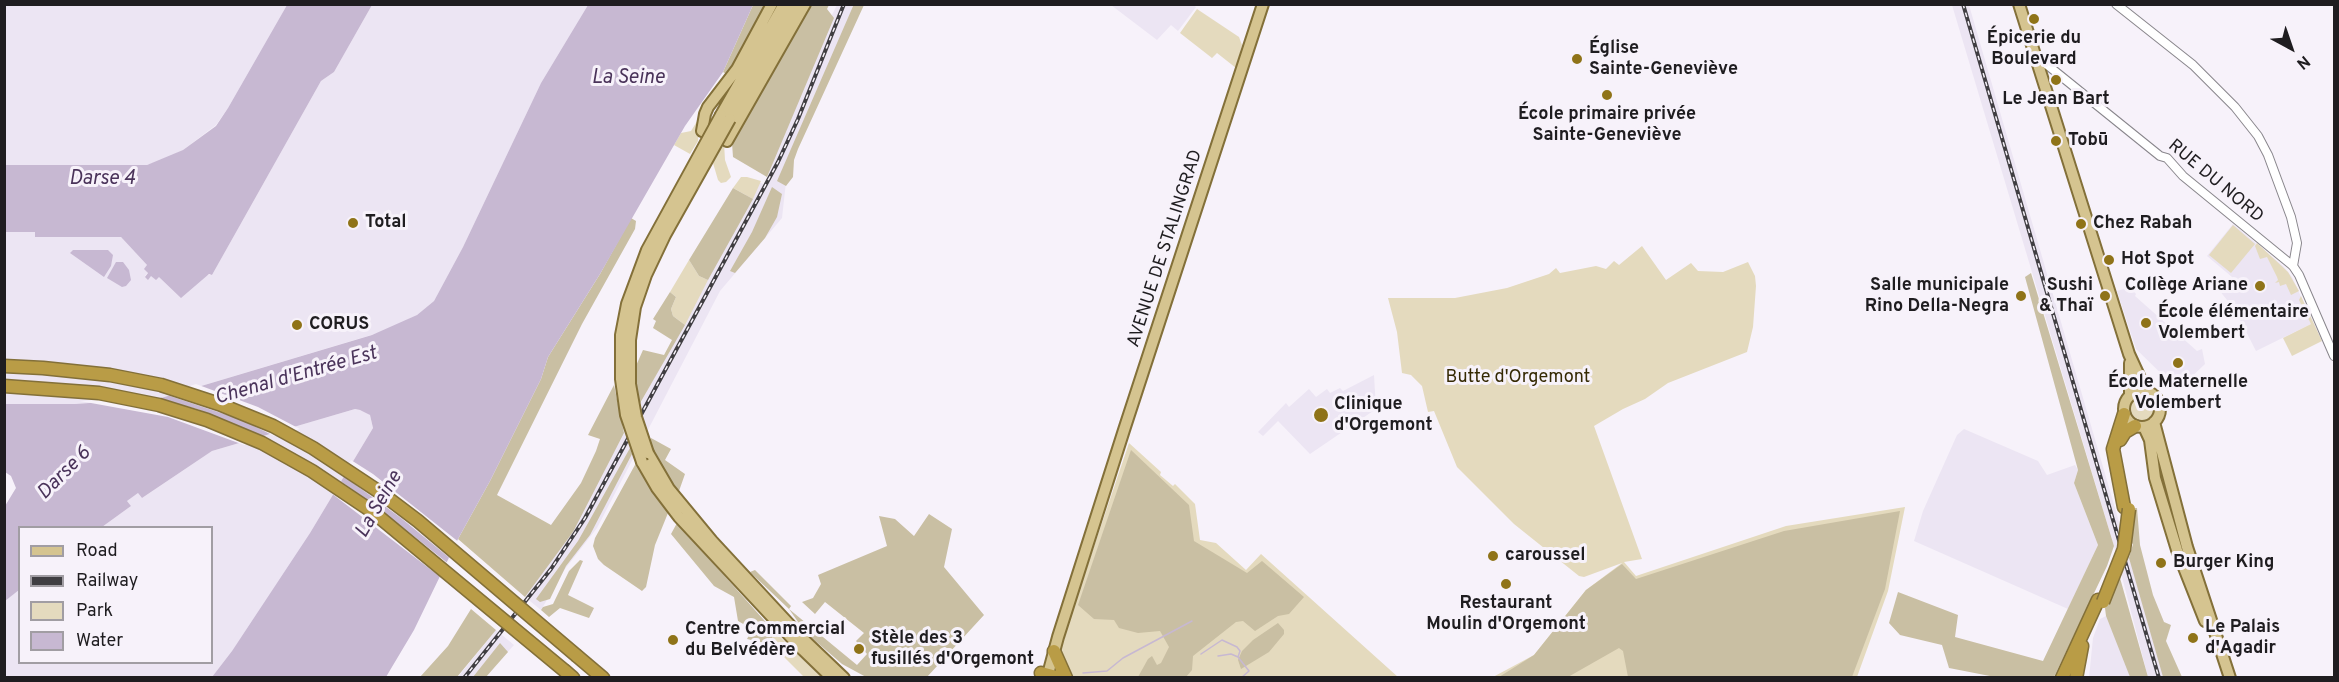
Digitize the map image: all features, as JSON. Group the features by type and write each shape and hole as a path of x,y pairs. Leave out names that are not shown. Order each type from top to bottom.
{"highway":[{"path":"4,366 110,375 161,385 219,404 273,426 353,473 409,514 603,678"},
{"path":"4,386 99,393 159,405 207,420 262,443 312,471 373,512 569,674"},
{"path":"2124,414 2114,449 2127,508"},
{"path":"2063,675 2124,549 2129,494 2119,447 2122,435 2140,427"},
{"path":"2076,678 2084,640 2100,601"},
{"path":"1054,651 1066,678"}],"main road":[{"path":"702,131 708,107 737,69 772,4"},
{"path":"784,4 646,275 635,307 630,340 630,384 645,457 666,501 803,650 832,678"},
{"path":"726,117 794,4"},
{"path":"727,141 805,4"},
{"name":"AVENUE DE STALINGRAD","path":"1047,676 1100,505 1263,4"},
{"path":"2019,4 2129,354 2146,391"},
{"path":"2129,354 2130,394 2124,405 2124,414 2127,420 2140,427 2150,440 2155,478 2177,550 2208,628 2224,678"},
{"path":"2130,394 2146,391 2153,395 2159,404 2159,413 2154,422 2140,427"},
{"path":"2154,422 2187,547 2230,678"},
{"path":"645,457 688,512 800,636 844,678"},
{"name":"AVENUE DE STALINGRAD","path":"1047,676 1088,533 1100,505"},
{"path":"829,664 838,666 855,678"}],"street":[{"path":"2116,4 2193,65 2235,107 2258,136 2268,154 2291,217 2297,243 2293,266"},
{"name":"RUE DU NORD","path":"2038,65 2046,64 2160,156 2167,158 2183,176 2293,266 2334,356"}],"shaded area":[{"path":"854,4 864,5 798,149 794,160 793,177 786,186 777,181"},
{"path":"1192,4 1196,7 1178,31 1171,25 1157,40 1111,5"},
{"path":"4,5 287,5 216,125 183,150 147,165 5,165"},
{"path":"372,5 588,5 541,83 463,247 434,301 417,315 388,330 161,398 75,404 5,404 4,232 35,232 35,237 121,237 147,265 148,272 145,276 212,275 321,81 334,72"},
{"path":"753,5 768,5 728,75 723,72"},
{"path":"809,5 829,5 827,9 834,18 767,177 733,157 732,143"},
{"path":"837,5 860,5 788,164 782,218 720,291 597,528 565,569 541,610 525,597 621,439 693,306 730,215 757,182 764,184 805,68"},
{"path":"1952,5 1969,5 2164,677 2148,677 2114,546"},
{"path":"772,187 782,194 777,217 765,238 735,273 730,271 752,232"},
{"path":"733,188 753,199 708,280 699,276 689,260"},
{"path":"631,218 636,221 635,229 582,324 497,495 551,525 581,483 596,451 600,439 588,435 614,385 624,433 573,532 525,597 458,539 541,379 548,357 600,274"},
{"name":"Collège Ariane","path":"2233,224 2283,266 2292,277 2313,323 2256,351 2235,310 2219,290 2232,277 2207,256"},
{"path":"2031,273 2114,546 2107,566 2054,677 1995,677 1949,668 1942,645 1900,635 1889,623 1898,592 1958,615 1955,637 2043,661 2098,545 2074,483 2078,470 2025,277"},
{"path":"2130,287 2136,294 2135,296 2197,351 2202,349 2205,364 2181,387 2176,388 2136,349 2117,291"},
{"path":"670,292 676,297 671,309 673,316 685,325 639,405 635,368 643,350 664,355 672,340 653,328 656,321 653,319"},
{"name":"Clinique d'Orgemont","path":"1374,375 1376,409 1310,454 1278,421 1263,436 1258,432 1286,403 1289,407 1309,389 1316,397 1327,389 1330,393 1340,388 1343,391"},
{"path":"355,409 365,411 370,415 373,428 310,533 232,651 212,677 5,677 4,601 18,591 18,664 213,664 213,526 103,526 131,506 127,501 138,493 142,498 212,451"},
{"path":"1964,429 2038,461 2047,475 2075,465 2078,470 2074,483 2098,545 2068,609 1914,541 1923,511 1957,435"},
{"path":"651,438 671,449 665,460 685,474 679,491 666,477 649,445"},
{"path":"630,448 632,454 590,535 566,566 550,599 540,602 536,599 578,541"},
{"path":"1131,450 1189,505 1194,541 1247,573 1262,561 1304,597 1289,614 1278,616 1255,631 1243,621 1236,622 1193,656 1192,670 1186,677 1138,677 1148,659 1152,656 1157,665 1161,663 1169,647 1160,631 1138,633 1119,628 1114,620 1094,619 1078,605"},
{"path":"636,463 668,513 655,545 646,587 642,591 604,565 598,559 593,546 595,538"},
{"path":"2132,508 2137,508 2140,545 2153,595 2164,622 2171,625 2166,641 2182,677 2163,677 2129,558 2133,544 2129,541"},
{"path":"1900,511 1885,589 1852,677 1628,677 1623,651 1619,648 1568,677 1499,677 1534,655 1586,590 1622,564 1636,579 1784,531"},
{"path":"929,514 952,529 944,567 984,615 927,677 866,677 842,664 805,632 789,609 857,665 867,654 856,641 864,633 825,602 815,614 802,602 813,598 821,584 818,575 887,546 879,516 895,519 914,536"},
{"path":"677,523 772,629 772,645 747,639 752,629 738,621 734,597 714,586 671,534"},
{"path":"580,560 583,561 568,595 594,608 589,618 560,608 549,617 541,610 553,604 569,571"},
{"path":"755,570 791,606 789,609 750,572"},
{"path":"2120,578 2148,677 2130,677 2106,616 2105,608"},
{"path":"471,609 496,630 457,677 420,677 448,646"},
{"path":"2106,616 2130,677 2089,678 2093,638 2100,619"},
{"path":"1278,623 1284,630 1284,634 1269,652 1241,669 1238,660 1242,651 1253,640"},
{"path":"496,630 514,645 485,677 457,678"},
{"path":"500,643 508,652 486,677 473,677"}],"green space":[{"path":"1197,9 1239,37 1242,45 1236,68 1217,53 1212,58 1180,33"},
{"path":"699,118 698,141 690,154 674,145 681,133 691,131"},
{"path":"724,143 725,160 731,177 721,183 713,163"},
{"path":"741,177 761,181 753,199 733,188"},
{"path":"2233,225 2255,244 2231,273 2209,255"},
{"path":"2257,243 2288,272 2299,291 2291,295 2286,284 2280,286 2279,282 2275,283 2278,280 2277,277 2267,257 2260,259 2255,246"},
{"name":"Butte d'Orgemont","path":"1642,246 1666,280 1691,263 1698,271 1723,272 1748,262 1755,276 1756,286 1753,327 1747,352 1668,383 1645,399 1594,426 1642,559 1624,562 1636,576 1786,526 1905,507 1888,591 1857,677 1493,677 1534,655 1586,590 1622,563 1584,577 1579,576 1514,524 1457,467 1434,411 1428,412 1422,386 1411,375 1402,373 1397,332 1388,298 1455,298 1507,288 1549,274 1556,268 1560,273 1596,266 1606,269 1614,261 1619,265"},
{"path":"689,260 699,276 708,280 685,325 673,316 671,309 676,297 670,292"},
{"path":"2301,296 2322,341 2292,356 2283,338 2311,324 2299,300"},
{"path":"2142,394 2152,399 2157,409 2152,419 2142,424 2132,419 2127,409 2132,399"},
{"path":"1129,443 1161,472 1160,475 1173,486 1175,484 1195,504 1200,540 1216,543 1246,570 1261,554 1398,677 1072,677 1063,665 1059,650"},
{"path":"772,629 821,677 804,677 772,645"}],"water":[{"name":"Darse 4","path":"287,5 372,5 334,72 321,81 212,275 209,274 181,298 159,277 156,280 151,276 148,280 145,277 148,273 144,269 147,265 121,237 35,237 35,232 5,232 5,165 147,165 183,150 216,126"},
{"name":"La Seine","path":"588,5 753,5 723,72 685,126 600,274 548,357 541,379 490,481 458,539 414,630 386,677 212,677 232,651 310,533 373,428 370,415 355,409 212,451 142,498 138,493 127,501 131,506 103,526 18,526 18,591 5,601 5,506 16,488 11,476 5,472 5,404 75,404 161,398 372,335 417,315 434,301 463,247 541,83"},
{"path":"73,250 108,250 113,255 111,266 104,277 70,253"},
{"path":"116,262 123,262 129,270 131,280 126,286 122,287 107,278"}],"pier":[{"path":"196,384 258,407 300,429 274,436 242,420 164,394"},
{"path":"149,396 197,409 268,438 244,445 168,417 80,401"},
{"path":"351,460 373,474 460,543 452,560 401,518 342,475"},
{"path":"339,480 376,506 450,565 443,579 331,493"}],"waterway":[{"path":"1083,673 1107,671 1123,658 1192,621"},
{"path":"1201,654 1222,640 1237,647 1240,651 1238,657"},
{"path":"1218,656 1231,654 1238,657 1249,671 1241,678"}],"railway":[{"path":"464,678 551,569 585,518 778,162 798,119 844,4"},
{"path":"1963,4 2159,678"}],"place":[{"name":"Épicerie du Boulevard","path":"2034,19"},
{"name":"Église Sainte-Geneviève","path":"1577,59"},
{"name":"Le Jean Bart","path":"2056,80"},
{"name":"École primaire privée Sainte-Geneviève","path":"1607,95"},
{"name":"Tobū","path":"2056,141"},
{"name":"Total","path":"353,223"},
{"name":"Chez Rabah","path":"2081,224"},
{"name":"Hot Spot","path":"2109,260"},
{"name":"Collège Ariane","path":"2260,286"},
{"name":"Salle municipale Rino Della-Negra","path":"2021,296"},
{"name":"Sushi & Thaï","path":"2105,296"},
{"name":"École élémentaire Volembert","path":"2146,323"},
{"name":"CORUS","path":"297,325"},
{"name":"École Maternelle Volembert","path":"2178,363"},
{"name":"Clinique d'Orgemont","path":"1321,415"},
{"name":"caroussel","path":"1493,556"},
{"name":"Burger King","path":"2161,563"},
{"name":"Restaurant Moulin d'Orgemont","path":"1506,584"},
{"name":"Le Palais d'Agadir","path":"2193,638"},
{"name":"Centre Commercial du Belvédère","path":"673,640"},
{"name":"Stèle des 3 fusillés d'Orgemont","path":"859,649"}],"water label":[{"name":"Chenal d'Entrée Est","path":"296,377"},
{"name":"Darse 6","path":"65,474"}]}
